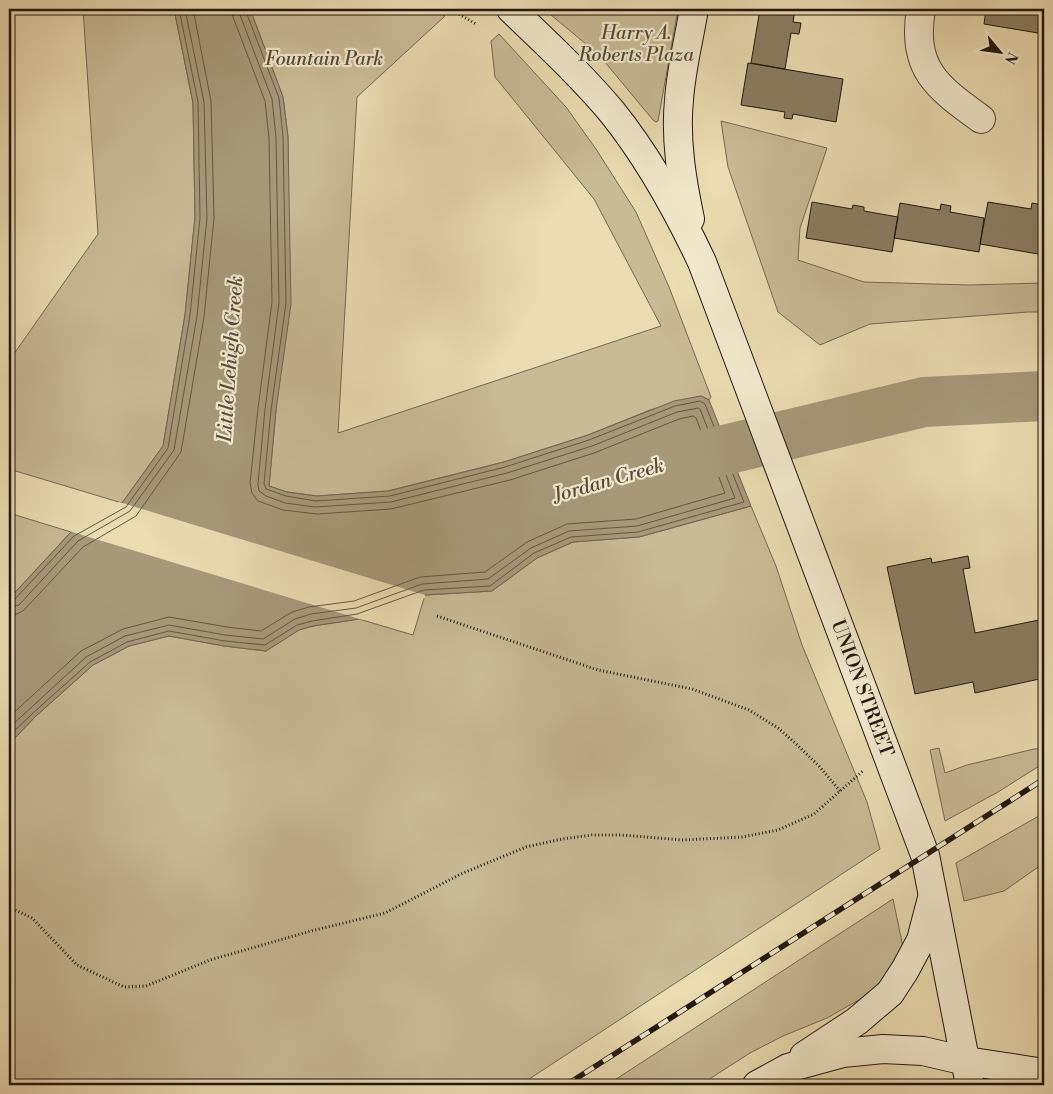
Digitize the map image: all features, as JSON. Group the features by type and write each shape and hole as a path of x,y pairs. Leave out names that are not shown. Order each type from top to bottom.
{"main road":[{"path":"511,9 572,69 612,112 646,159 677,209 702,262"},
{"path":"694,9 679,100 678,130 689,219 702,262"},
{"path":"921,9 919,43 926,67 938,86 981,119"},
{"name":"UNION STREET","path":"702,262 926,855 968,1073"},
{"path":"757,1085 788,1068 857,1021 890,993 921,940 933,896"},
{"path":"788,1068 843,1053 883,1049 923,1051 968,1073 1044,1073"}],"path":[{"path":"450,9 476,24"},
{"path":"437,616 598,670 692,690 749,710 778,728 794,742 819,766 840,791"},
{"path":"9,907 32,918 78,965 124,987 146,986 210,960 312,931 385,913 463,873 526,847 562,839 592,836 621,835 683,840 742,837 778,830 814,814 886,749"}],"green space":[{"path":"83,9 174,9 193,103 195,217 185,315 163,446 122,503 9,469 9,361 98,234"},
{"name":"Fountain Park","path":"250,9 433,9 445,16 357,97 338,433 661,326 594,199 495,77 491,41 499,34 566,107 596,149 636,212 669,287 711,397 709,400 701,396 650,410 588,435 504,462 388,491 317,496 287,492 269,486 276,410 288,184 288,137 283,97"},
{"name":"Harry A. Roberts Plaza","path":"544,9 678,9 658,121 653,120 599,55"},
{"path":"721,121 827,148 800,228 798,260 864,282 969,285 1044,283 1044,312 870,324 820,345 778,312 728,167"},
{"path":"751,506 776,566 802,645 867,802 880,849 520,1085 9,1085 9,744 36,716 93,665 129,646 169,636 266,651 299,630 359,619 413,635 425,595 492,591 537,558 573,542 639,537"},
{"path":"9,513 71,532 9,599"},
{"path":"939,748 945,773 967,765 1044,748 1044,763 998,792 945,821 930,750"},
{"path":"1044,813 1044,863 1004,891 964,901 956,863"},
{"path":"893,899 903,947 886,981 871,993 827,1018 783,1036 750,1053 700,1085 607,1085"}],"water":[{"name":"Little Lehigh Creek","path":"174,9 250,9 283,97 288,137 291,304 276,410 269,486 287,492 317,496 388,491 504,462 588,435 674,401 701,396 709,400 751,506 639,537 573,542 537,558 492,591 425,595 359,619 299,630 266,651 169,636 129,646 93,665 36,716 9,744 9,599 71,532 122,503 163,446 185,315 195,217 193,103"}],"pier":[{"path":"119,502 425,595 425,598 363,620 69,531"}],"building":[{"path":"760,9 795,9 793,22 801,23 799,34 791,33 785,69 751,63"},
{"path":"986,9 1044,9 1044,34 984,24"},
{"path":"748,63 843,79 836,122 793,114 792,119 784,118 785,112 741,105"},
{"path":"812,202 852,209 853,205 864,207 864,211 898,217 892,252 806,238"},
{"path":"988,202 1031,209 1032,203 1043,205 1044,255 980,244"},
{"path":"900,203 940,210 941,204 951,206 950,212 984,218 979,252 894,238"},
{"path":"968,556 970,568 963,569 975,633 1044,619 1044,678 975,693 973,682 915,694 887,567 931,558 932,563"}],"waterway":[{"name":"Jordan Creek","path":"662,465 924,402 1044,396"}],"railway":[{"path":"566,1085 1044,779"}]}
